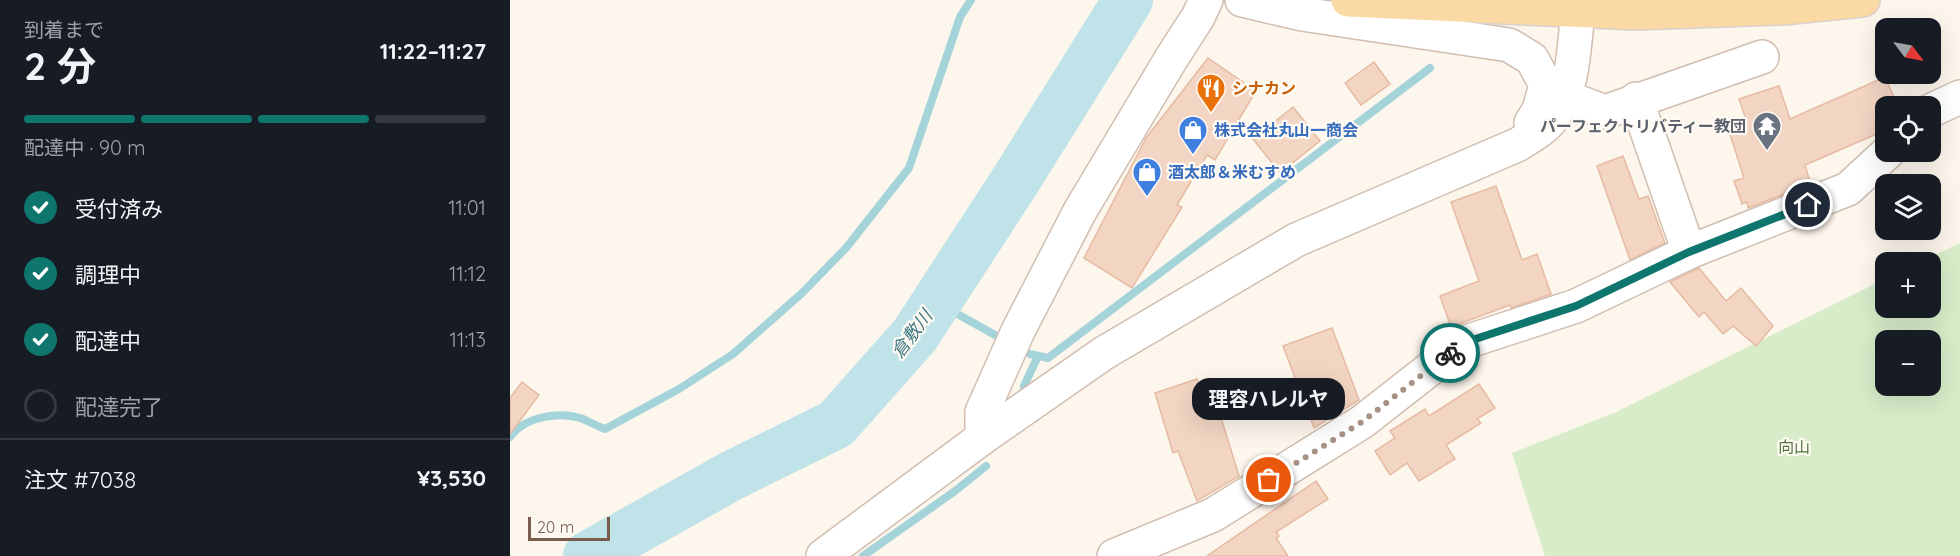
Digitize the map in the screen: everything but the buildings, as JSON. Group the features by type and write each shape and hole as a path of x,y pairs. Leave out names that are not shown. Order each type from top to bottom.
{"main road":[{"path":"1348,0 1636,13 1783,8 1863,0"},
{"path":"1467,0 1514,9"}],"street":[{"path":"982,438 982,412 1018,331 1080,211 1198,17 1206,0"},
{"path":"1242,0 1302,14 1509,45 1532,59 1546,85 1539,110 1517,144"},
{"path":"822,556 982,438 1104,353 1296,240 1517,144 1539,132 1554,116 1569,80 1578,12"},
{"path":"1563,96 1605,112 1636,99 1762,57"},
{"path":"1941,106 1960,97"},
{"path":"1636,99 1689,252"},
{"path":"1114,556 1213,515 1362,422 1463,343 1576,306 1689,252 1848,189 1877,162"}],"green space":[{"name":"向山","path":"1960,243 1960,556 1545,556 1512,453 1616,412 1875,284 1875,318 1941,318 1941,252"}],"waterway":[{"path":"510,437 524,424 544,417 564,415 583,419 605,429 679,389 733,354 801,294 846,248 909,168 960,17 971,0"},
{"name":"倉敷川","path":"588,556 731,476 836,424 915,335 1017,178 1128,0"},
{"path":"1030,354 1048,358 1430,68"},
{"path":"936,302 995,335"},
{"path":"1024,386 1038,356"},
{"path":"863,556 955,491 986,466"}],"way so far":[{"path":"1269,480 1362,422 1450,353"}],"place":[{"name":"シナカン","path":"1211,114"},
{"name":"パーフェクトリバティー教団","path":"1767,152"},
{"name":"株式会社丸山一商会","path":"1193,156"},
{"name":"酒太郎＆米むすめ","path":"1147,198"},
{"name":"理容ハレルヤ","path":"1269,480"}],"route":[{"path":"1450,353 1463,343 1576,306 1689,252 1808,205"}]}
